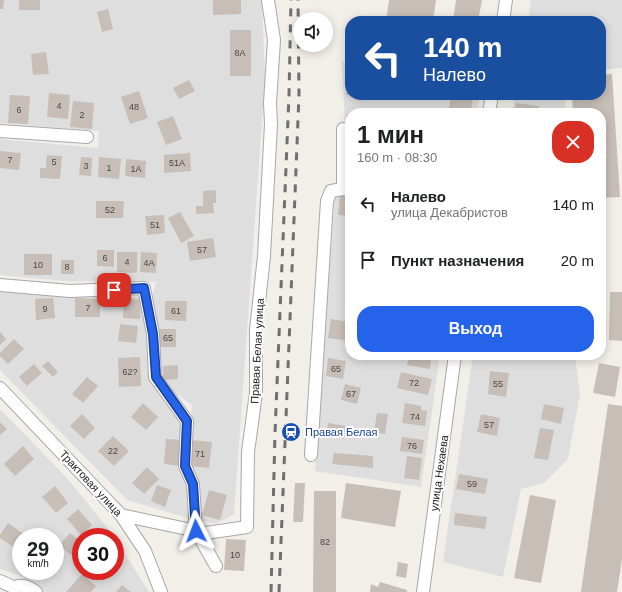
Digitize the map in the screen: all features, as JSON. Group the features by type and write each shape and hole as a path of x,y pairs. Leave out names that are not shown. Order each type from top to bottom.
{"street":[{"name":"Правая Белая улица","path":"121,515 206,533 247,527 248,452 256,393 256,330 264,256 271,124 270,103 274,40 268,0"},
{"path":"504,16 506,0"},
{"path":"343,129 345,160"},
{"path":"0,131 87,137"},
{"path":"311,455 327,201 331,191 345,190"},
{"path":"0,285 70,291 144,288 153,334 156,377 187,421 185,466 193,484 196,531 216,566"},
{"name":"улица Нехаева","path":"423,592 454,360"},
{"name":"Трактовая улица","path":"0,388 121,515 145,551 161,591"},
{"path":"0,581 11,590 20,585 27,586 36,592"}],"shaded area":[{"path":"0,0 262,0 265,79 234,514 216,524 201,520 201,493 187,466 192,405 163,384 159,376 150,302 156,282 63,281 0,275 0,139 98,148 99,131 0,123"},
{"path":"531,0 622,0 622,68 606,70 606,16 529,16"},
{"path":"342,62 345,62 345,100 479,100 478,108 345,108 345,126"},
{"path":"514,100 565,100 565,108 513,108"},
{"path":"345,193 345,360 439,360 421,487 315,471 335,194"},
{"path":"0,288 66,295 140,295 145,303 152,375 184,423 191,485 188,518 127,500 0,370"},
{"path":"472,360 576,360 580,394 568,459 544,483 521,489 503,577 443,562"},
{"path":"0,409 66,477 108,528 72,528 72,580 124,580 124,552 149,592 44,592 26,580 64,580 64,528 12,528 12,573 0,569"}],"building":[{"path":"0,0 4,0 3,9 0,9"},
{"path":"19,0 40,0 40,10 19,10"},
{"path":"213,0 241,0 241,14 213,15"},
{"path":"389,0 436,0 434,16 387,16"},
{"path":"456,0 482,0 479,16 454,16"},
{"path":"108,9 113,29 102,32 97,12"},
{"path":"230,30 251,30 251,76 230,76"},
{"path":"46,52 49,74 33,75 31,54"},
{"path":"612,74 620,197 606,198 606,108 573,108 572,100 606,100 606,75"},
{"path":"189,80 195,91 179,99 173,88"},
{"path":"139,91 148,118 130,124 121,97"},
{"path":"49,93 70,95 68,119 47,117"},
{"path":"10,95 30,96 28,124 8,123"},
{"path":"450,100 472,100 472,108 449,108"},
{"path":"73,101 94,103 92,129 70,127"},
{"path":"516,103 539,106 539,108 515,108"},
{"path":"173,116 182,139 166,145 157,122"},
{"path":"0,151 21,153 19,170 0,168"},
{"path":"190,153 191,171 164,173 164,155"},
{"path":"47,155 62,156 60,179 40,178 40,168 46,168"},
{"path":"81,157 92,158 91,176 79,175"},
{"path":"99,157 121,159 119,179 98,177"},
{"path":"126,159 146,161 145,178 125,176"},
{"path":"216,190 216,203 213,203 214,213 196,214 196,206 203,206 203,191"},
{"path":"340,195 345,196 345,216 338,215"},
{"path":"96,201 124,201 123,218 96,218"},
{"path":"180,212 194,236 181,243 168,218"},
{"path":"164,215 165,233 147,235 145,216"},
{"path":"213,238 216,257 190,261 187,242"},
{"path":"97,250 114,250 114,267 97,266"},
{"path":"117,252 137,252 137,273 117,272"},
{"path":"141,252 157,253 156,273 140,272"},
{"path":"24,254 52,254 52,275 24,275"},
{"path":"61,260 74,260 74,274 61,274"},
{"path":"610,292 622,292 622,341 609,340"},
{"path":"53,298 55,318 36,320 35,299"},
{"path":"75,298 100,299 100,317 75,317"},
{"path":"124,298 141,299 140,319 123,318"},
{"path":"165,301 187,301 186,321 165,320"},
{"path":"331,319 345,321 345,340 328,338"},
{"path":"120,324 138,326 136,343 118,341"},
{"path":"159,329 176,329 176,347 160,347"},
{"path":"0,332 6,339 0,345"},
{"path":"14,339 24,349 8,364 0,356 0,353"},
{"path":"140,357 141,386 119,387 118,358"},
{"path":"328,358 346,361 343,379 326,376"},
{"path":"408,360 431,360 430,369 407,365"},
{"path":"48,361 58,372 53,377 42,366"},
{"path":"599,363 620,367 615,397 593,393"},
{"path":"34,364 42,373 27,386 19,377"},
{"path":"178,365 178,379 163,380 163,366"},
{"path":"490,371 509,373 506,397 488,394"},
{"path":"401,372 432,379 428,395 397,388"},
{"path":"87,377 98,386 83,403 72,394"},
{"path":"345,384 361,388 357,404 341,400"},
{"path":"143,403 158,417 146,430 131,417"},
{"path":"405,403 421,406 421,410 427,411 425,426 402,423"},
{"path":"544,404 564,408 561,424 541,419"},
{"path":"608,404 622,406 622,559 617,592 581,592"},
{"path":"377,413 388,414 385,434 374,432"},
{"path":"82,414 95,428 84,439 70,426"},
{"path":"481,414 500,418 497,436 477,432"},
{"path":"0,422 7,429 0,435"},
{"path":"328,423 346,426 344,439 326,435"},
{"path":"540,428 554,430 548,460 534,458"},
{"path":"113,436 129,451 114,466 98,451"},
{"path":"402,437 424,440 422,454 400,451"},
{"path":"166,439 182,440 179,466 164,464"},
{"path":"191,440 212,442 209,468 189,466"},
{"path":"23,446 34,459 15,476 4,464"},
{"path":"334,453 373,456 373,468 332,464"},
{"path":"407,456 422,458 419,480 404,478"},
{"path":"147,467 159,479 144,494 132,483"},
{"path":"459,474 488,479 485,494 456,489"},
{"path":"295,483 305,483 303,522 293,522"},
{"path":"346,483 401,491 395,527 341,518"},
{"path":"157,485 171,490 165,507 151,501"},
{"path":"55,486 68,503 56,513 42,497"},
{"path":"209,490 227,495 220,520 202,515"},
{"path":"314,491 336,491 336,592 313,592"},
{"path":"530,495 556,500 541,583 514,578"},
{"path":"78,509 92,525 89,528 75,528 67,519"},
{"path":"455,513 487,517 485,529 454,525"},
{"path":"8,523 15,528 12,528 12,546 0,538 0,535"},
{"path":"70,533 72,535 71,555 64,549 64,540"},
{"path":"226,539 246,540 244,571 224,570"},
{"path":"398,562 408,564 406,578 396,576"},
{"path":"77,580 89,580 96,586 91,592 66,592"},
{"path":"380,582 407,590 407,592 370,592 371,584 378,587"},
{"path":"122,585 131,592 116,592"}],"railway":[{"path":"271,592 275,433 289,95 291,0"},
{"path":"279,592 299,95 298,0"}],"place":[{"name":"Правая Белая","path":"291,432"}],"route":[{"path":"114,290 144,288 150,311 156,377 173,399 187,421 185,466 193,484 196,531"}]}
